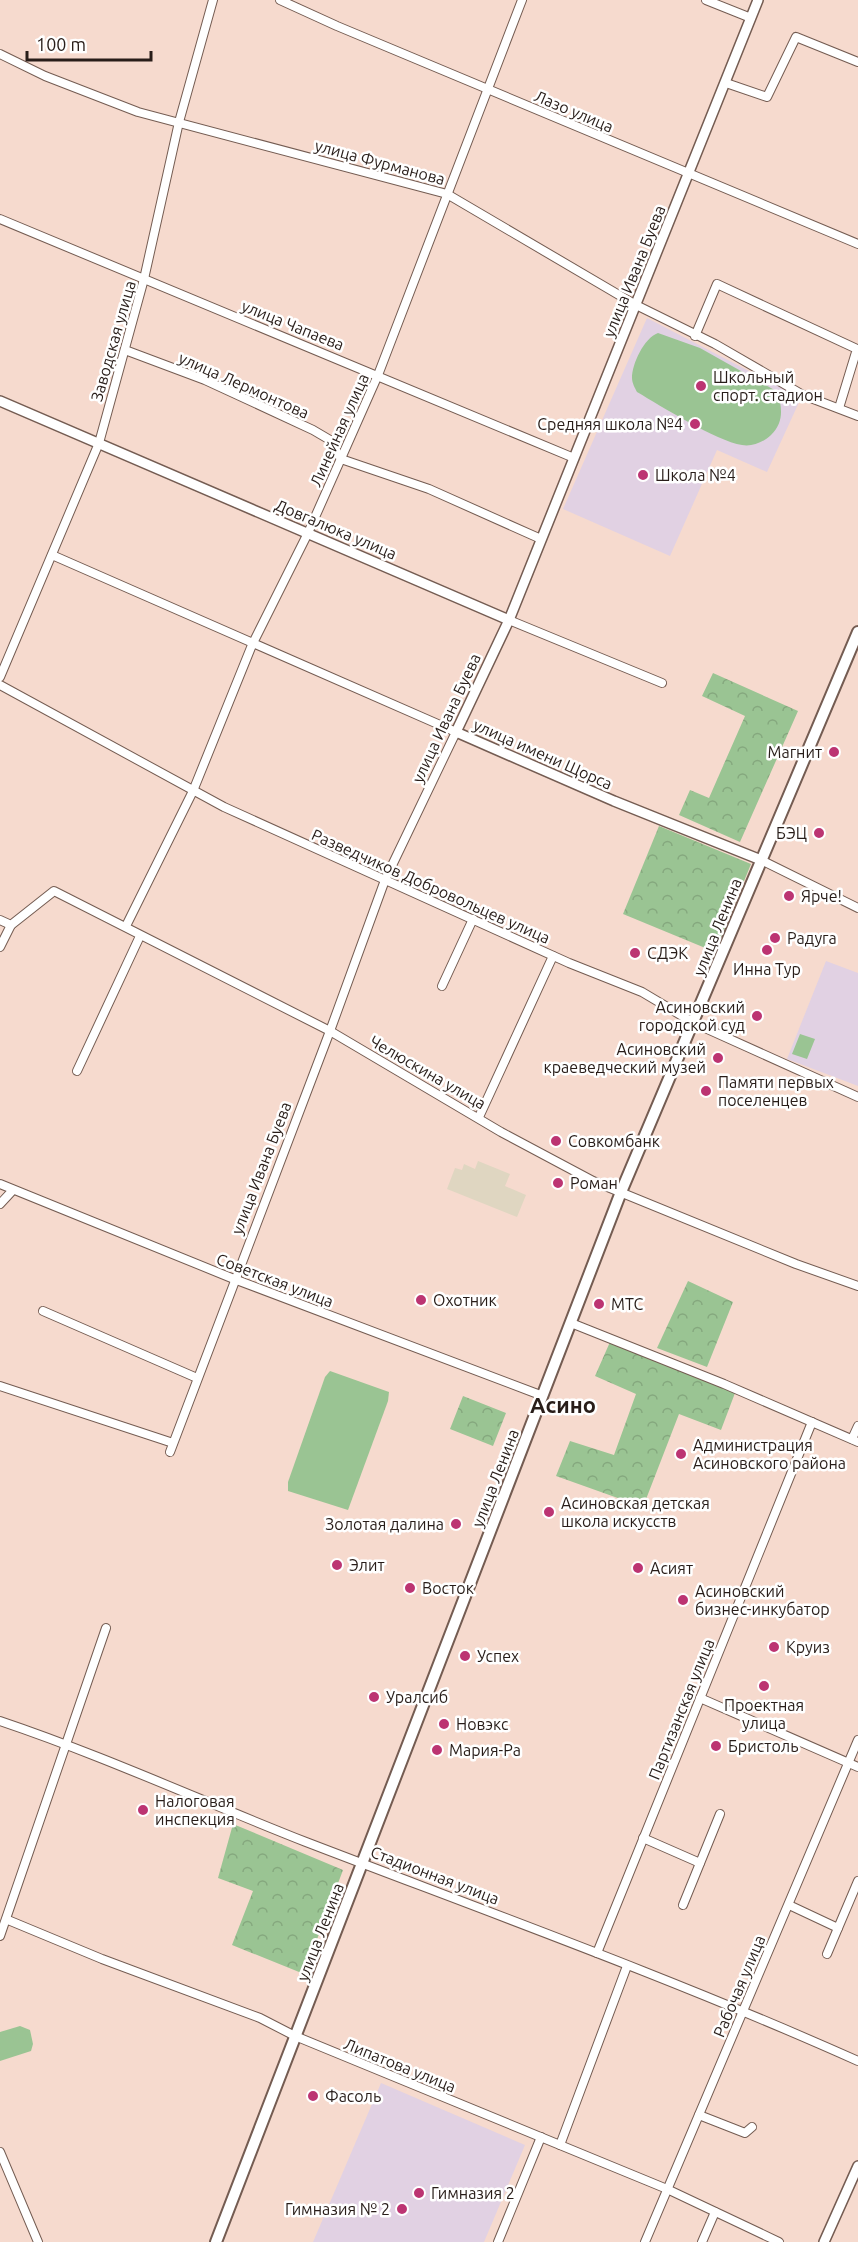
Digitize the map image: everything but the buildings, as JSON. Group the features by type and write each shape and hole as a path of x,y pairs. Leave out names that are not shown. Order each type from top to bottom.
{"main road":[{"name":"улица Ленина","path":"216,2242 621,1192 858,632"}],"street":[{"name":"Заводская улица","path":"0,677 99,443 144,279 179,122 213,0"},
{"name":"Лазо улица","path":"280,0 689,175 858,244"},
{"name":"Линейная улица","path":"126,926 193,791 252,645 308,533 378,375 522,0"},
{"path":"706,0 751,18"},
{"name":"улица Ивана Буева","path":"170,1452 385,880 509,620 758,0"},
{"path":"726,83 767,97 796,37 858,62"},
{"name":"улица Фурманова","path":"0,54 102,100 447,194 636,304 695,336 715,344 803,395 858,416"},
{"name":"улица Чапаева","path":"0,219 574,458"},
{"path":"695,336 717,284 858,349 839,408"},
{"name":"улица Лермонтова","path":"125,350 205,380 313,430 330,440 341,459"},
{"name":"Довгалюка улица","path":"0,401 509,620 662,683"},
{"path":"341,459 429,489 542,539"},
{"name":"улица имени Щорса","path":"51,555 252,645 614,801 760,860 858,908"},
{"name":"Разведчиков Добровольцев улица","path":"0,685 224,807 553,956 642,992 694,1023 858,1097"},
{"name":"Челюскина улица","path":"11,925 54,891 330,1031 501,1132 583,1176 858,1286"},
{"path":"0,920 11,925 0,947"},
{"path":"442,986 473,920"},
{"path":"77,1071 140,936"},
{"path":"479,1117 553,956"},
{"name":"Советская улица","path":"0,1184 234,1279 543,1396"},
{"path":"0,1204 13,1190"},
{"path":"43,1311 197,1378"},
{"path":"571,1323 724,1384 855,1440 858,1426"},
{"path":"0,1386 173,1443"},
{"name":"Партизанская улица","path":"597,1953 812,1422"},
{"path":"0,1936 8,1920 106,1628"},
{"path":"700,1698 858,1767"},
{"name":"Стадионная улица","path":"0,1721 67,1743 196,1799 744,2010 858,2061"},
{"name":"Рабочая улица","path":"645,2242 858,1740"},
{"path":"683,1905 720,1814"},
{"path":"643,1838 700,1863"},
{"path":"827,1954 858,1881"},
{"path":"789,1905 838,1928"},
{"name":"Липатова улица","path":"8,1920 102,1959 260,2018 295,2036 667,2189 779,2242"},
{"path":"560,2145 627,1966"},
{"path":"699,2115 745,2133 752,2127"},
{"path":"498,2242 542,2137"},
{"path":"0,2152 38,2242"},
{"path":"825,2242 858,2166"},
{"path":"702,2242 715,2212"}],"shaded area":[{"name":"Средняя школа №4","path":"647,318 801,398 767,472 717,450 670,556 563,509"},
{"path":"826,961 858,973 858,1086 787,1059"},
{"path":"478,1161 510,1174 505,1186 526,1195 517,1217 447,1189 455,1168 462,1170 464,1164 475,1169"},
{"name":"Гимназия 2","path":"381,2083 525,2145 484,2242 313,2242"}],"green space":[{"name":"Школьный спорт. стадион","path":"658,333 700,348 778,392 781,415 771,435 754,445 731,442 689,422 637,392 632,380 634,366 648,340"},
{"path":"713,673 798,711 740,842 679,815 690,790 709,798 745,716 702,696"},
{"path":"659,826 751,864 715,952 623,914"},
{"path":"800,1034 815,1039 807,1059 792,1054"},
{"path":"688,1281 733,1302 707,1367 657,1348"},
{"path":"610,1342 735,1393 721,1430 679,1414 643,1507 556,1476 570,1441 614,1455 636,1394 595,1376"},
{"path":"330,1371 389,1392 388,1401 348,1510 288,1491 288,1482 325,1377"},
{"path":"463,1396 506,1413 493,1446 450,1429"},
{"path":"233,1824 343,1870 304,1974 232,1945 253,1891 218,1878"},
{"path":"20,2026 30,2030 33,2044 31,2051 0,2061 0,2032"}],"place":[{"name":"Школьный спорт. стадион","path":"701,386"},
{"name":"Средняя школа №4","path":"695,424"},
{"name":"Школа №4","path":"643,475"},
{"name":"Магнит","path":"834,752"},
{"name":"БЭЦ","path":"819,833"},
{"name":"Ярче!","path":"789,896"},
{"name":"Радуга","path":"775,938"},
{"name":"Инна Тур","path":"767,950"},
{"name":"СДЭК","path":"635,953"},
{"name":"Асиновский городской суд","path":"757,1016"},
{"name":"Асиновский краеведческий музей","path":"718,1058"},
{"name":"Памяти первых поселенцев","path":"706,1091"},
{"name":"Совкомбанк","path":"556,1141"},
{"name":"Роман","path":"558,1183"},
{"name":"Охотник","path":"421,1300"},
{"name":"МТС","path":"599,1304"},
{"name":"Администрация Асиновского района","path":"681,1454"},
{"name":"Асиновская детская школа искусств","path":"549,1512"},
{"name":"Золотая далина","path":"456,1524"},
{"name":"Элит","path":"337,1565"},
{"name":"Асият","path":"638,1568"},
{"name":"Восток","path":"410,1588"},
{"name":"Асиновский бизнес-инкубатор","path":"683,1600"},
{"name":"Круиз","path":"774,1647"},
{"name":"Успех","path":"465,1656"},
{"name":"Проектная улица","path":"764,1686"},
{"name":"Уралсиб","path":"374,1697"},
{"name":"Новэкс","path":"444,1724"},
{"name":"Бристоль","path":"716,1746"},
{"name":"Мария-Ра","path":"437,1750"},
{"name":"Налоговая инспекция","path":"143,1810"},
{"name":"Фасоль","path":"313,2096"},
{"name":"Гимназия 2","path":"419,2193"},
{"name":"Гимназия № 2","path":"402,2209"}],"district":[{"name":"Асино","path":"563,1404"}]}
